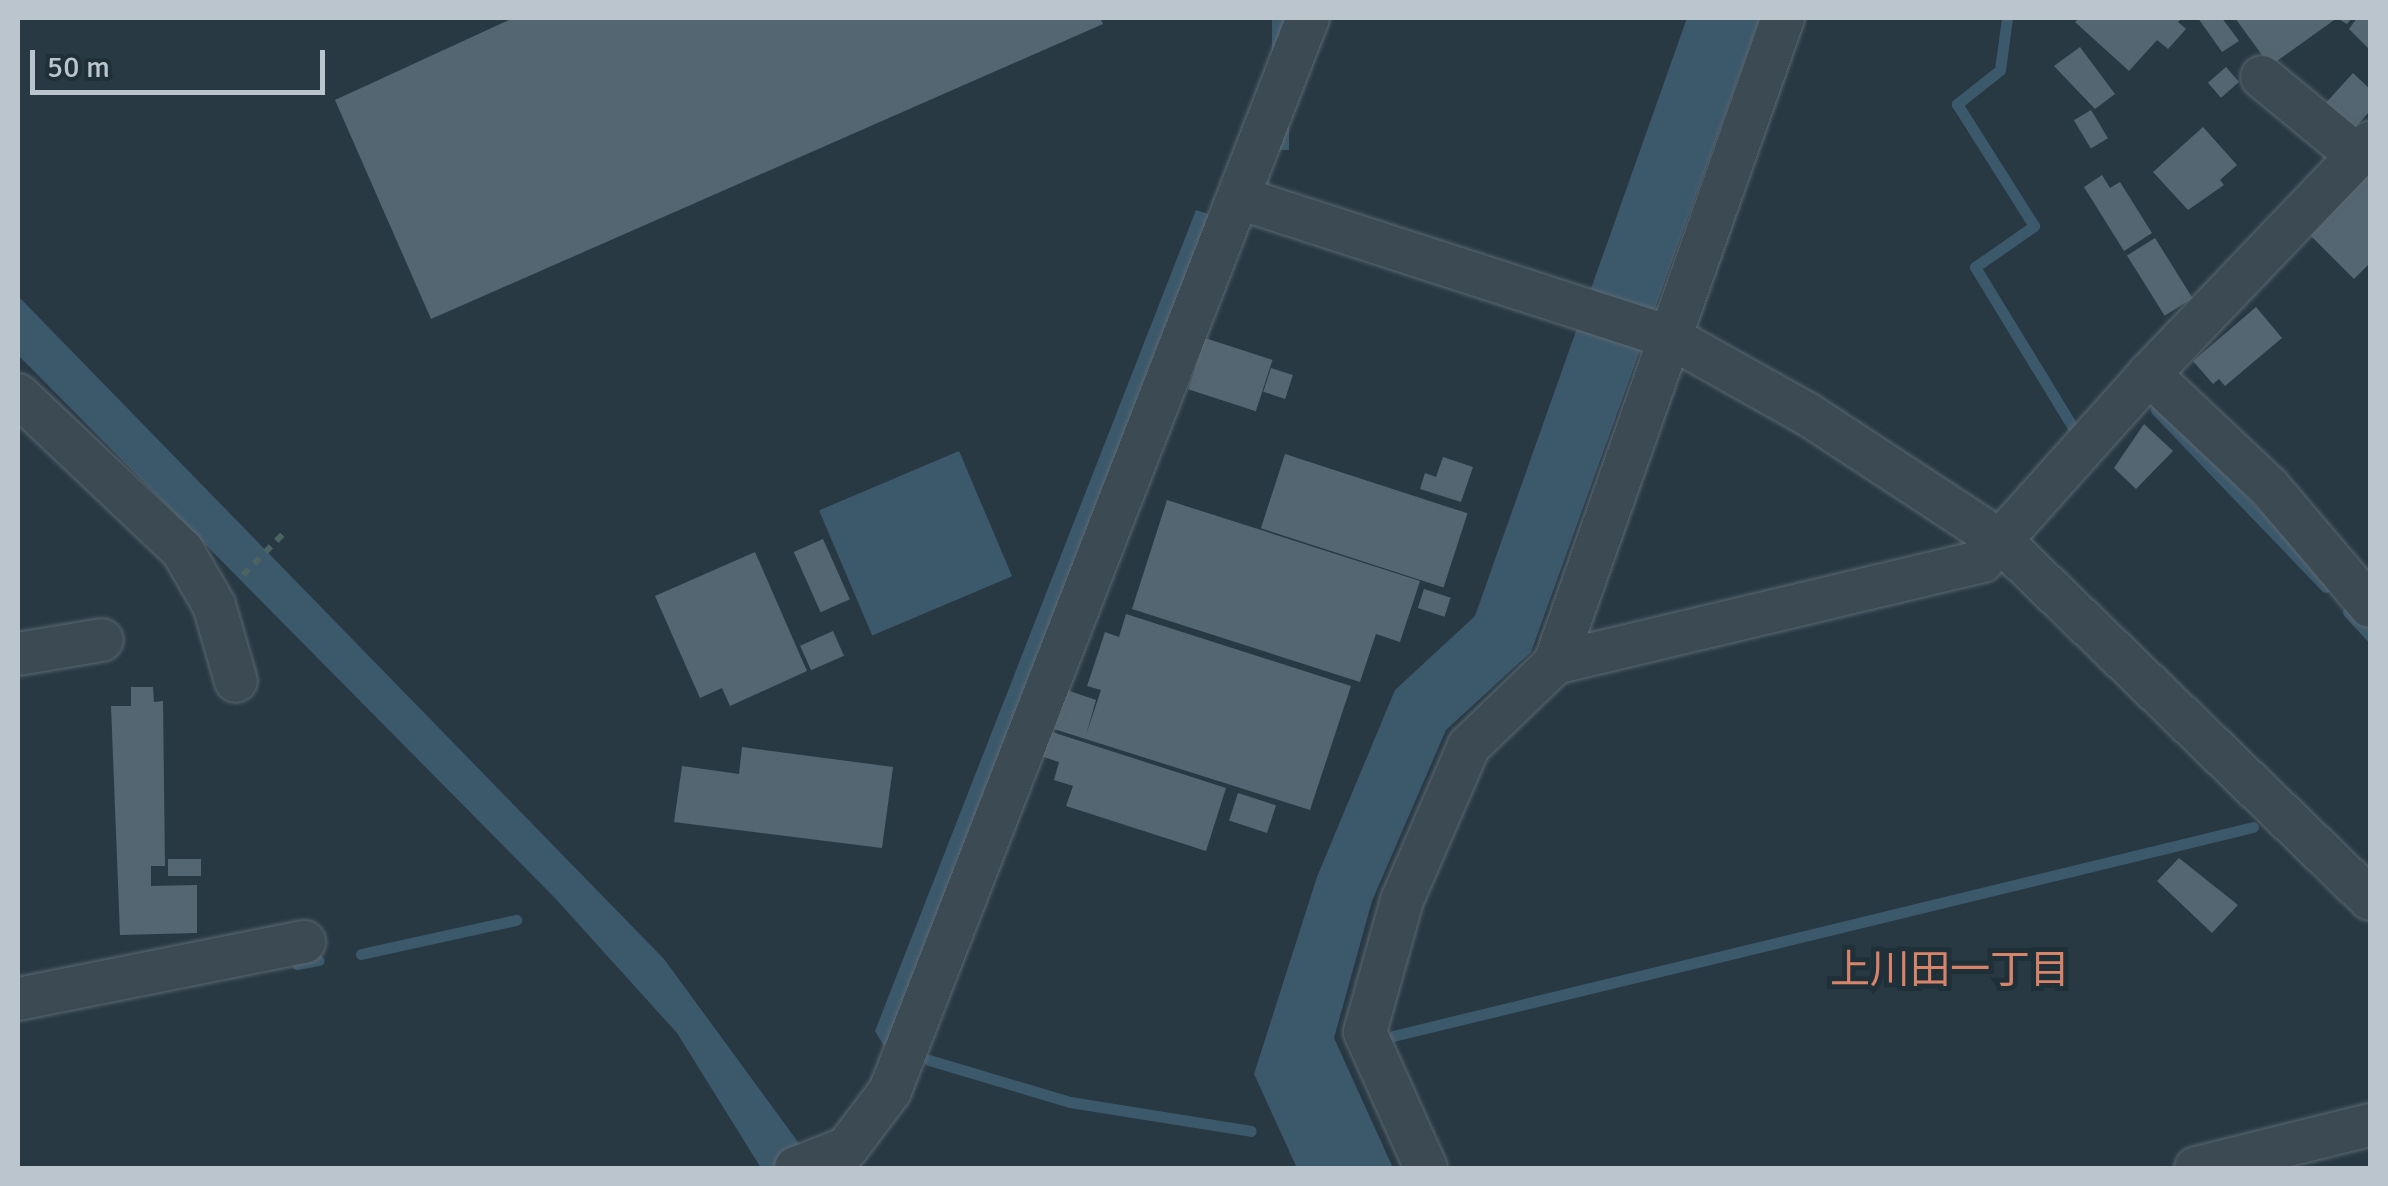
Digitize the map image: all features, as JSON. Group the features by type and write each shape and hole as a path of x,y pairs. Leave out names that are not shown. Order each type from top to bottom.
{"street":[{"path":"813,1162 846,1148 890,1091 1308,18"},
{"path":"1426,1168 1365,1032 1402,900 1469,746 1556,663 1664,336 1783,18"},
{"path":"1556,663 1982,562 2149,374 2364,150 2262,77"},
{"path":"1239,198 1664,336 1809,415 2001,541 2370,899"},
{"path":"2149,374 2269,488 2370,606"},
{"path":"18,394 182,550 214,605 236,681"},
{"path":"18,654 102,640"},
{"path":"18,999 304,942"},
{"path":"2196,1168 2370,1125"}],"path":[{"path":"228,589 283,534"}],"water":[{"path":"1272,18 1289,18 1289,150 1272,150"},
{"path":"1687,18 1760,18 1531,652 1446,730 1372,901 1334,1038 1393,1168 1297,1168 1254,1074 1317,877 1395,690 1475,616"},
{"path":"1196,210 1211,215 897,1033 884,1046 875,1031"},
{"path":"18,296 664,959 817,1168 761,1168 677,1033 554,897 18,355"},
{"path":"959,451 1012,576 872,636 819,510"}],"building":[{"path":"513,18 1100,18 1103,24 431,319 335,100"},
{"path":"2079,18 2182,18 2178,22 2186,29 2168,49 2157,40 2129,71 2075,22"},
{"path":"2198,18 2222,18 2239,41 2222,52"},
{"path":"2235,18 2337,18 2270,66"},
{"path":"2357,18 2370,18 2370,50 2349,29"},
{"path":"2080,47 2115,94 2095,109 2054,66"},
{"path":"2226,67 2239,82 2221,98 2208,83"},
{"path":"2353,73 2370,89 2370,111 2351,132 2323,106"},
{"path":"2091,110 2108,138 2091,149 2074,120"},
{"path":"2203,127 2237,165 2220,180 2224,185 2188,210 2153,172"},
{"path":"2102,175 2110,188 2120,182 2152,233 2124,251 2084,187"},
{"path":"2368,176 2370,263 2354,279 2310,235"},
{"path":"2155,238 2193,298 2165,316 2127,255"},
{"path":"2256,307 2282,338 2225,386 2219,379 2213,384 2193,361"},
{"path":"1205,338 1273,360 1256,411 1188,389"},
{"path":"1271,368 1293,375 1285,399 1263,392"},
{"path":"2144,424 2173,451 2136,489 2114,468"},
{"path":"1285,454 1468,513 1443,588 1261,528"},
{"path":"1443,457 1473,467 1461,502 1420,489 1425,473 1436,477"},
{"path":"1167,500 1420,581 1400,642 1376,634 1360,682 1132,609"},
{"path":"823,539 850,599 821,612 794,552"},
{"path":"755,552 807,671 730,706 722,688 700,698 655,596"},
{"path":"1424,589 1451,598 1444,617 1418,608"},
{"path":"1126,614 1351,686 1310,810 1054,729 1067,690 1096,700 1086,735 1101,690 1087,686 1105,632 1119,637"},
{"path":"833,631 844,656 811,670 800,646"},
{"path":"131,687 153,687 154,702 163,701 165,866 151,866 151,886 197,885 197,933 120,935 111,706 131,706"},
{"path":"1049,731 1226,788 1206,851 1066,806 1073,786 1054,780 1059,762 1041,756"},
{"path":"742,747 893,767 882,848 674,822 682,766 739,774"},
{"path":"1238,793 1276,805 1267,833 1229,821"},
{"path":"2179,858 2238,905 2212,933 2157,881"},
{"path":"168,859 201,859 201,876 168,876"}],"waterway":[{"path":"2007,18 2000,70 1957,104 2034,226 1975,267 2075,431"},
{"path":"2156,410 2326,587"},
{"path":"2348,612 2370,636"},
{"path":"1393,1036 2253,827"},
{"path":"361,954 516,920"},
{"path":"297,964 319,960"},
{"path":"929,1060 1070,1102 1251,1131"}],"district":[{"name":"上川田一丁目","path":"1950,970"}]}
